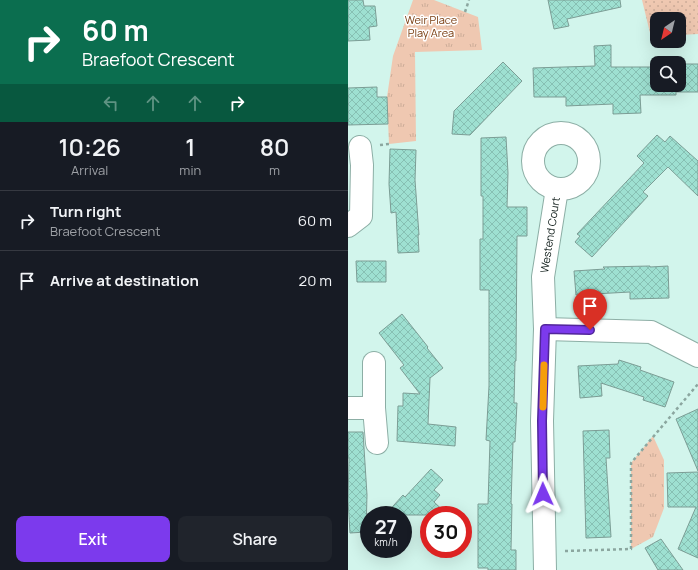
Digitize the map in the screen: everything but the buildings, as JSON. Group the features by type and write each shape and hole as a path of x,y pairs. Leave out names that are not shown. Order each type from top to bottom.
{"street":[{"path":"348,226 361,216 357,159"},
{"name":"Westend Court","path":"545,561 542,421 545,329 543,277 557,189"},
{"path":"545,329 651,332 698,356"},
{"path":"374,364 374,408 377,443"},
{"path":"348,408 374,408"}],"path":[{"path":"465,12 470,0"},
{"path":"545,561 631,549 631,463 698,384"}],"green space":[{"name":"Weir Place Play Area","path":"413,0 434,0 478,17 482,50 415,52 416,141 389,144 387,97 393,56"},
{"path":"642,0 698,0 698,34 686,35 686,12 650,12 650,33"},
{"path":"653,436 664,460 664,508 653,537 631,549 631,463"}],"slow traffic":[{"path":"543,407 544,365"}],"route":[{"path":"543,494 542,421 545,329 590,330"}]}
